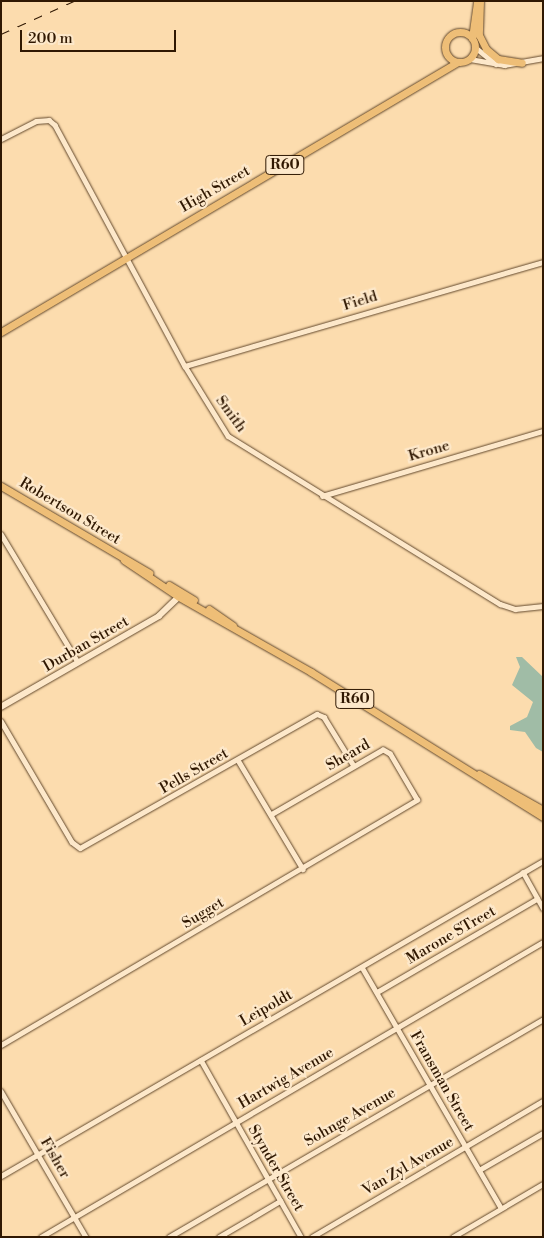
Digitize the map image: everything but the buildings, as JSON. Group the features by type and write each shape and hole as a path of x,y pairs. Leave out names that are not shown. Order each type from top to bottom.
{"main road":[{"path":"470,59 475,47 472,38 474,17 479,1"},
{"path":"479,1 479,34 486,49 498,59 522,63"},
{"path":"442,70 447,55 446,42 460,32 474,17"},
{"path":"460,32 472,38"},
{"path":"447,55 458,62"},
{"name":"High Street","path":"1,332 381,109 442,70 458,62 470,59"},
{"name":"Robertson Street","path":"1,486 476,774 543,817"},
{"name":"Robertson Street","path":"476,774 483,775 543,810"}],"street":[{"path":"475,47 497,65"},
{"path":"470,59 497,65 522,63 543,58"},
{"name":"Smith","path":"1,139 44,119 55,125 185,366 228,436 322,496 500,604 515,609 543,606"},
{"name":"Field","path":"185,366 543,262"},
{"name":"Krone","path":"322,496 543,431"},
{"path":"1,534 78,662"},
{"name":"Durban Street","path":"1,707 159,616 181,595"},
{"name":"Pells Street","path":"1,722 72,842 80,848 321,714 354,766"},
{"name":"Sheard","path":"271,815 378,751 387,751 417,801"},
{"path":"238,760 303,869"},
{"name":"Sugget","path":"1,1045 417,801"},
{"name":"Leipoldt","path":"1,1176 543,861"},
{"path":"523,872 543,908"},
{"name":"Marone STreet","path":"377,992 537,899"},
{"name":"Hartwig Avenue","path":"41,1237 543,942"},
{"name":"Fransman Street","path":"362,967 501,1208"},
{"name":"Sohnge Avenue","path":"169,1237 543,1019"},
{"name":"Stynder Street","path":"200,1060 301,1237"},
{"name":"Fisher","path":"1,1091 86,1237"},
{"name":"Van Zyl Avenue","path":"312,1237 543,1101"},
{"path":"479,1170 543,1133"},
{"path":"453,1237 543,1184"},
{"path":"219,1237 280,1201"}],"shaded area":[{"path":"516,657 522,657 543,677 543,752 536,748 525,732 510,730 510,726 527,717 533,702 512,685 520,667"}],"railway":[{"path":"1,34 74,1"}]}
